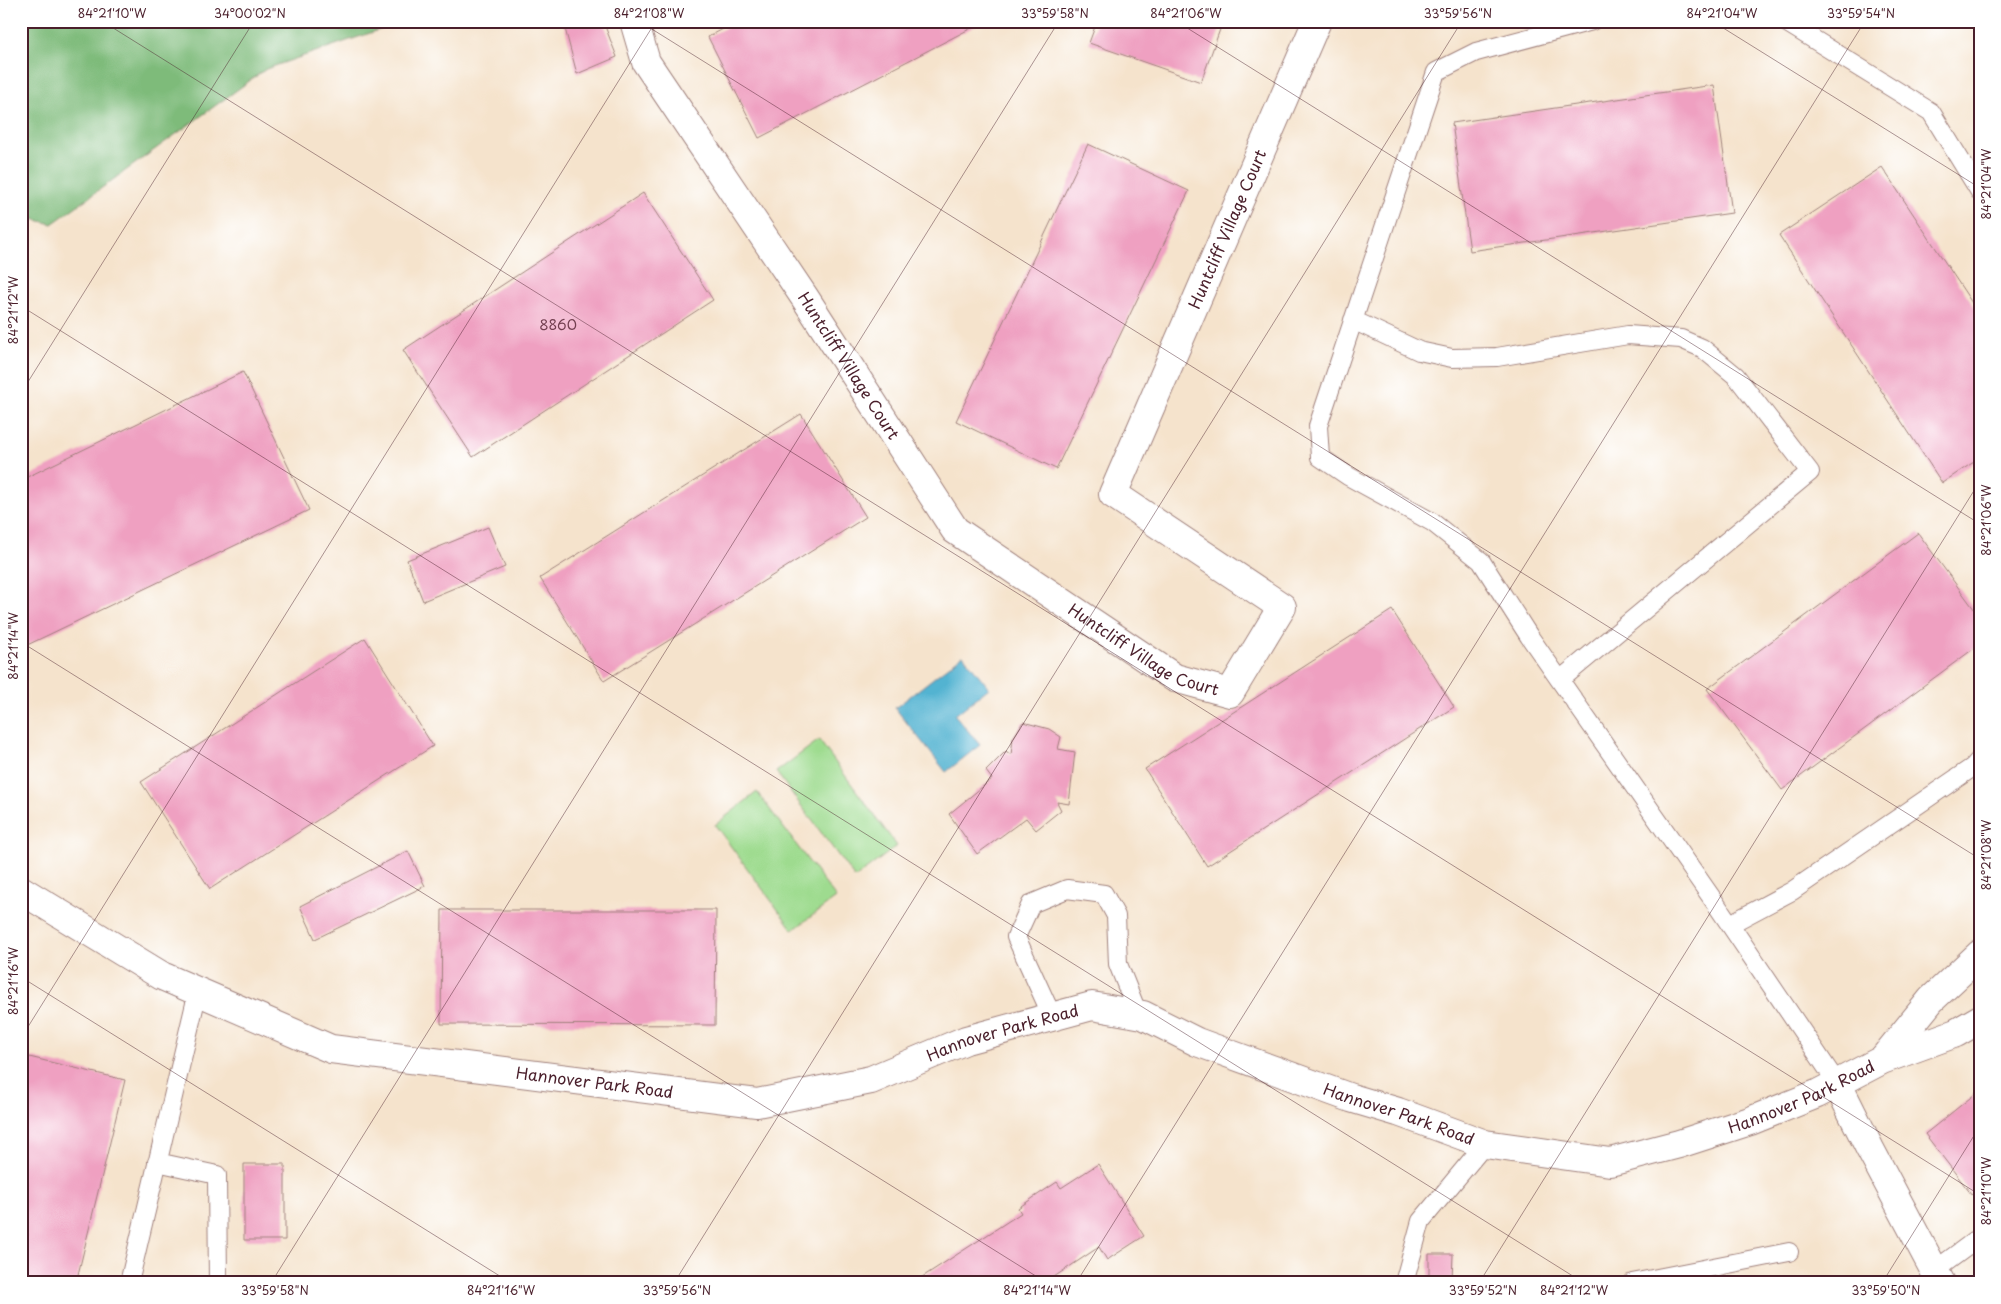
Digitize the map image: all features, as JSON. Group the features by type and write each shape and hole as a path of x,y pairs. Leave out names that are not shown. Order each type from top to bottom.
{"street":[{"name":"Huntcliff Village Court","path":"634,21 646,62 810,305 955,530 1175,678 1230,693 1282,608 1113,494 1317,21"},
{"name":"Hannover Park Road","path":"21,890 162,976 331,1048 757,1103 870,1080 966,1040 1092,1006 1138,1014 1197,1042 1484,1144 1610,1162 1679,1144 1750,1121 1817,1094 1882,1060 1956,1034 1980,1019"},
{"name":"Hannover Park Road","path":"1882,1060 1931,1000 1980,954"},
{"path":"1837,1083 1938,1277"}],"lane":[{"path":"1592,21 1476,52 1436,72 1318,426 1320,457 1348,476 1432,522 1481,561 1560,680 1730,924 1837,1083"},
{"path":"1784,21 1931,112 1980,192"},
{"path":"1353,320 1419,350 1452,358 1497,357 1628,335 1681,338 1702,348 1736,376 1810,472 1560,680"},
{"path":"1730,924 1792,891 1973,767 1980,759"},
{"path":"1052,1016 1016,937 1031,904 1067,889 1104,894 1116,916 1118,964 1138,1014"},
{"path":"128,1283 198,991"},
{"path":"1404,1283 1421,1221 1484,1144"},
{"path":"157,1162 217,1175 218,1283"},
{"path":"1938,1277 1980,1237"},
{"path":"1632,1283 1789,1252"}],"green space":[{"path":"21,21 405,21 266,69 52,224 21,216"},
{"path":"819,740 897,846 855,878 776,772"},
{"path":"757,792 836,898 793,930 715,825"}],"water":[{"path":"963,655 989,688 955,715 980,745 946,772 895,708"}],"building":[{"path":"563,21 603,21 617,57 577,74"},
{"path":"738,21 985,21 759,138 708,37"},
{"path":"1097,21 1223,21 1201,82 1089,43"},
{"path":"1714,85 1732,213 1470,251 1452,123"},
{"path":"1088,144 1189,191 1056,469 956,421"},
{"path":"1882,167 1980,315 1980,458 1942,483 1779,235"},
{"path":"643,193 713,300 473,457 403,350"},
{"path":"243,372 309,510 21,648 21,480"},
{"path":"801,414 866,517 604,681 540,578"},
{"path":"488,527 505,567 423,601 407,560"},
{"path":"1918,533 1980,617 1980,644 1782,790 1707,689"},
{"path":"1392,610 1454,707 1207,866 1145,769"},
{"path":"365,638 433,746 210,889 141,782"},
{"path":"1023,722 1049,729 1061,737 1058,749 1075,752 1069,804 1057,802 1061,810 1036,830 1026,818 977,854 949,814 992,779 986,771 1006,751 1011,755 1013,738"},
{"path":"408,851 425,886 315,939 300,906"},
{"path":"442,910 716,910 715,1025 441,1024"},
{"path":"21,1055 125,1080 76,1283 21,1283"},
{"path":"1980,1090 1980,1188 1972,1195 1925,1134"},
{"path":"244,1164 285,1164 285,1240 244,1240"},
{"path":"1098,1164 1144,1236 1107,1260 1099,1247 1045,1283 913,1283 1021,1213 1018,1208 1057,1182 1061,1188"},
{"path":"1429,1254 1453,1254 1452,1281 1429,1279"}]}
